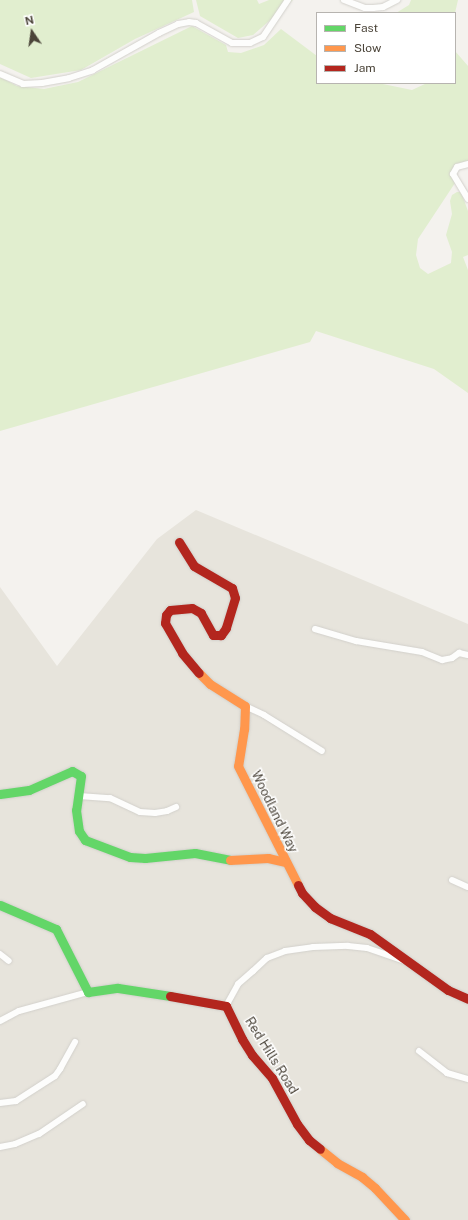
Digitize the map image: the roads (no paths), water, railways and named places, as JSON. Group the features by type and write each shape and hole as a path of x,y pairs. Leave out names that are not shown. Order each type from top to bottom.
{"street":[{"path":"0,74 23,84 63,80 93,70 159,33 178,24 189,22 196,23 232,43 250,43 263,37 288,0"},
{"path":"344,0 365,8 373,8 383,7 397,0"},
{"path":"468,164 457,168 453,174 468,199"},
{"path":"179,542 194,566 229,585 234,592 235,598 226,628 221,635 213,634 201,613 192,608 170,610 166,615 165,623 182,653 210,684 322,751"},
{"path":"315,629 356,641 422,652 442,660 452,658 460,653 468,655"},
{"name":"Woodland Way","path":"245,706 244,729 238,766 285,862 302,892 315,907 330,918 370,934 408,963 448,990 468,999"},
{"path":"0,794 29,790 72,771 81,776 76,810 79,831 85,840 130,857 145,858 195,853 233,861 268,858 285,862"},
{"path":"79,796 110,798 140,812 161,812 176,807"},
{"path":"452,880 468,887"},
{"path":"0,905 56,929 88,992"},
{"path":"0,1021 19,1011 88,992 118,988 226,1006 238,984 267,958 285,951 313,947 348,946 367,948 408,963"},
{"path":"0,954 9,961"},
{"name":"Red Hills Road","path":"226,1006 252,1055 272,1078 296,1124 309,1140 337,1164 362,1177 375,1188 405,1220"},
{"path":"0,1103 16,1101 55,1076 75,1042"},
{"path":"419,1051 447,1073 468,1079"},
{"path":"0,1147 15,1144 39,1134 83,1104"}]}
